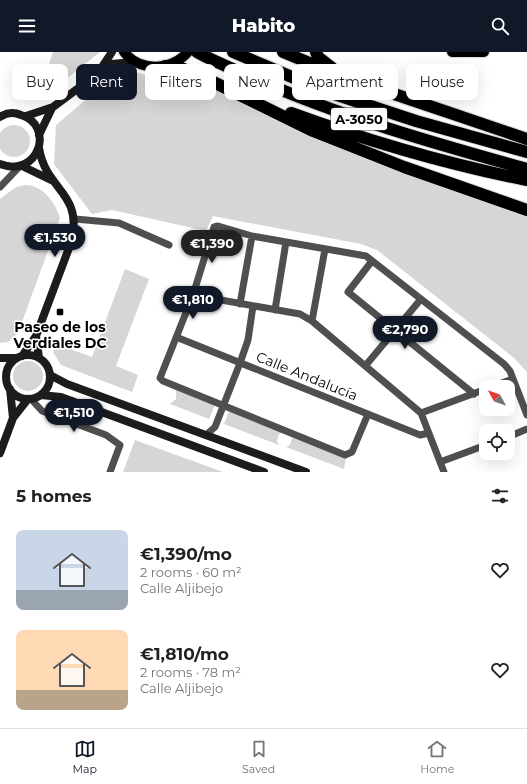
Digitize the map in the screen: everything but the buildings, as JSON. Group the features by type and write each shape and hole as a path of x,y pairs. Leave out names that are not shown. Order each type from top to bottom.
{"highway":[{"name":"A-3050","path":"197,52 281,91 338,112 436,144 527,169"},
{"name":"A-3050","path":"233,52 325,91 416,121 527,152"},
{"path":"282,52 312,64"},
{"path":"316,52 318,56 327,64"},
{"path":"398,95 527,139"},
{"path":"253,100 313,131 404,167 527,210"},
{"path":"256,100 337,130 423,156 527,180"}],"main road":[{"path":"124,52 135,62 145,66"},
{"path":"452,52 484,52"},
{"path":"169,64 184,56"}],"street":[{"path":"103,64 112,52"},
{"path":"111,64 135,62"},
{"path":"0,117 11,113 26,116 53,107 76,89"},
{"path":"39,135 53,107"},
{"path":"6,378 9,366 20,357 36,336 72,240 75,219 71,204 51,180 42,163 38,148 39,135 37,127 26,116"},
{"path":"0,187 21,166 32,159 38,148"},
{"path":"0,164 13,167 21,166 51,180"},
{"path":"75,219 119,223 169,245"},
{"path":"368,414 352,452 345,455 223,406 163,381 160,378 193,295 214,227 218,226 252,236 325,250 366,256 504,364 510,370 527,415"},
{"path":"240,304 252,236"},
{"path":"275,310 286,242"},
{"path":"312,321 325,250"},
{"path":"372,261 348,292 474,394"},
{"path":"193,295 300,314 312,321 421,413 444,472"},
{"path":"366,366 421,299"},
{"path":"206,435 215,426 240,363 248,340 253,306"},
{"path":"36,336 39,358"},
{"name":"Calle Andalucía","path":"176,337 420,435 428,432"},
{"path":"0,358 28,355 39,358 45,362 50,375 49,382 41,395"},
{"path":"0,371 6,378 9,388 13,418"},
{"path":"50,375 67,384 306,472"},
{"path":"9,388 14,394 30,399 42,411 115,441 120,446 110,472"},
{"path":"421,413 479,392"},
{"path":"0,453 13,418 30,399 41,395 61,397 264,472"},
{"path":"515,434 527,430"},
{"path":"440,462 479,448"}],"shaded area":[{"path":"53,52 100,52 85,64 76,64 76,71 68,78 68,64 49,64"},
{"path":"137,72 145,74 145,100 216,100 216,91 224,95 224,100 235,100 306,135 397,171 527,217 527,372 514,358 377,250 361,244 213,216 206,231 112,210 92,214 54,164 56,125 86,100 137,100"},
{"path":"14,125 23,128 27,132 30,141 27,150 23,154 14,157 5,154 1,150 -1,144 1,132 5,128"},
{"path":"25,185 43,191 55,206 60,218 18,333 8,342 0,343 0,199 16,187"},
{"path":"125,269 149,279 116,366 138,375 132,392 61,365 53,352 56,344 92,357"},
{"path":"28,361 39,365 43,376 39,387 28,391 17,387 13,376 17,365"},
{"path":"176,389 215,405 209,419 170,404 176,399"},
{"path":"229,411 283,432 279,434 277,441 279,445 224,424"},
{"path":"289,434 346,457 344,469 286,447 290,445 292,438"},
{"path":"135,440 223,472 123,472"}],"place":[{"name":"Paseo de los Verdiales DC","path":"60,312"}]}
